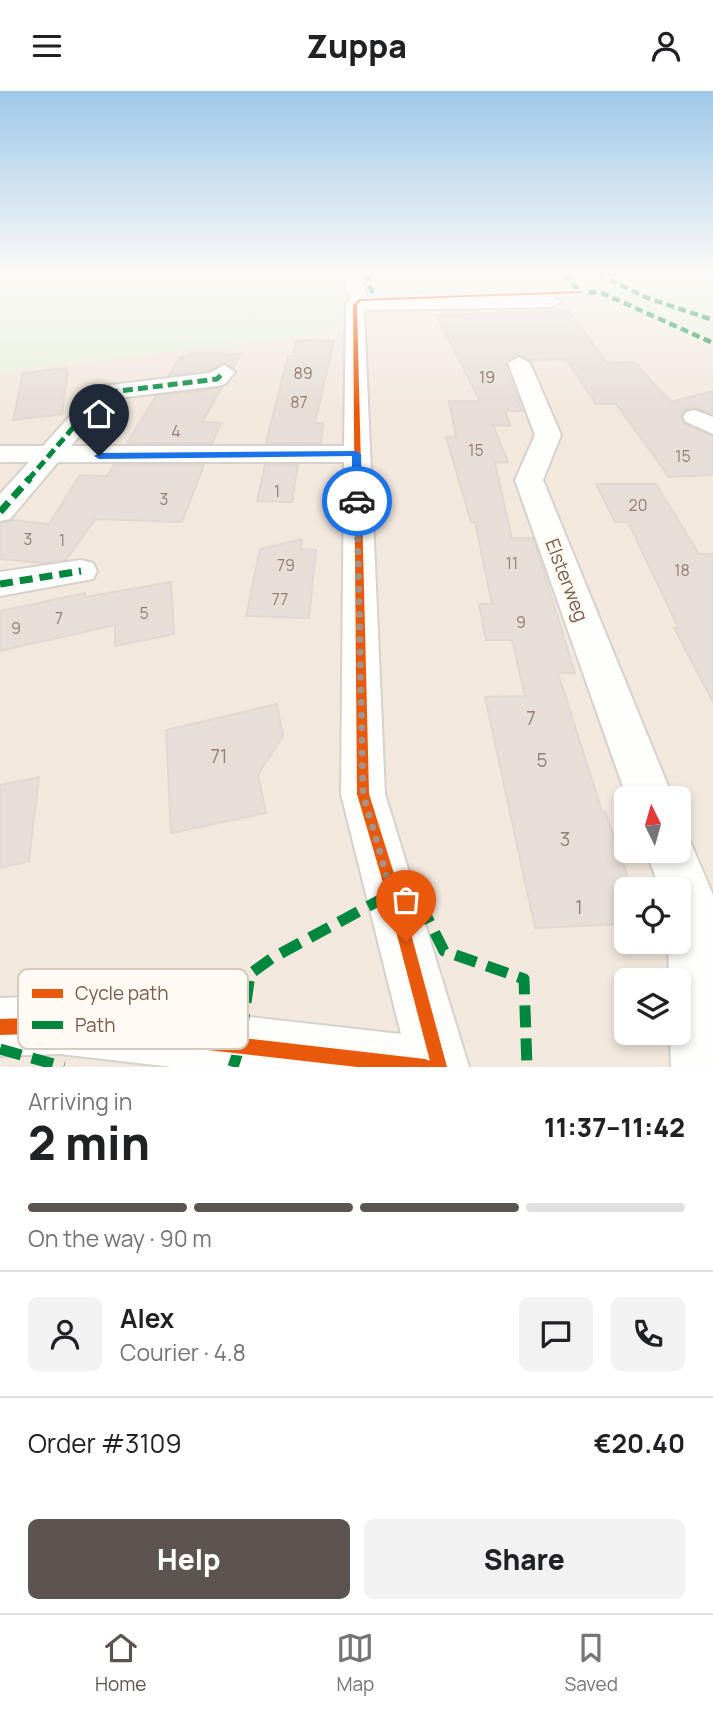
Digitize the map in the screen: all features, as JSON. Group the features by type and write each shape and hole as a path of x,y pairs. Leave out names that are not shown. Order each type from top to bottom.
{"street":[{"path":"354,320 363,794 393,893 439,1067"},
{"name":"Elsterweg","path":"519,363 548,435 529,480 645,786"},
{"path":"0,512 103,393 217,379 224,372"},
{"path":"0,454 356,454"},
{"path":"0,584 81,572"},
{"path":"675,863 703,943 701,1067"},
{"path":"0,1027 18,1026"},
{"path":"248,1047 425,1067"}],"shaded area":[{"path":"366,320 648,320 713,348 713,1067 0,1067 0,371 342,331 366,331"}],"green space":[{"path":"0,320 364,320 367,331 342,331 0,371"},
{"path":"648,320 713,320 713,348"}],"building":[{"path":"438,320 575,320 607,363 634,362 671,402 713,391 713,414 694,407 685,409 681,416 685,424 713,436 713,475 669,477 616,404 596,404 566,359 530,360 518,355 503,360 522,411 505,411 510,426 493,425 508,462 495,463 512,538 533,538 575,673 558,673 602,811 605,811 614,837 614,863 623,863 628,877 614,877 614,925 535,928 485,697 525,696 512,640 486,640 479,604 492,604 475,522 471,522 446,437 456,437 449,401 480,401"},
{"path":"296,340 334,341 315,423 323,423 321,443 266,443 288,356 293,356"},
{"path":"195,353 241,354 233,368 223,363 209,370 169,375 180,357"},
{"path":"66,368 68,371 62,414 13,420 23,373"},
{"path":"222,388 202,422 221,423 212,443 127,443 156,396"},
{"path":"114,465 204,465 182,522 95,519 66,560 42,563 0,559 0,523 13,520 49,524 80,475 107,476"},
{"path":"265,465 298,465 292,502 257,501"},
{"path":"596,484 656,484 699,554 713,554 713,702 674,628 678,627 628,522 615,522"},
{"path":"302,539 301,549 316,550 309,618 246,616 260,549"},
{"path":"171,582 174,634 115,646 115,625 0,651 0,611 85,593 85,597"},
{"path":"277,704 283,736 258,775 266,813 171,833 166,730"},
{"path":"39,777 29,861 0,868 0,785"}],"marked path":[{"path":"661,320 713,343"},
{"path":"0,512 103,393 217,379 224,372"},
{"path":"0,584 81,571"},
{"path":"248,988 250,974 272,958 393,893 412,887 444,951 524,979 527,1067"},
{"path":"0,1049 64,1067"},
{"path":"233,1067 239,1049"}],"cycle path":[{"path":"355,320 363,794 393,893 439,1067"},
{"path":"0,1027 18,1026"},
{"path":"248,1047 425,1067"}],"way so far":[{"path":"357,501 363,794 406,942"}],"route":[{"path":"99,456 356,454 357,501"}]}
